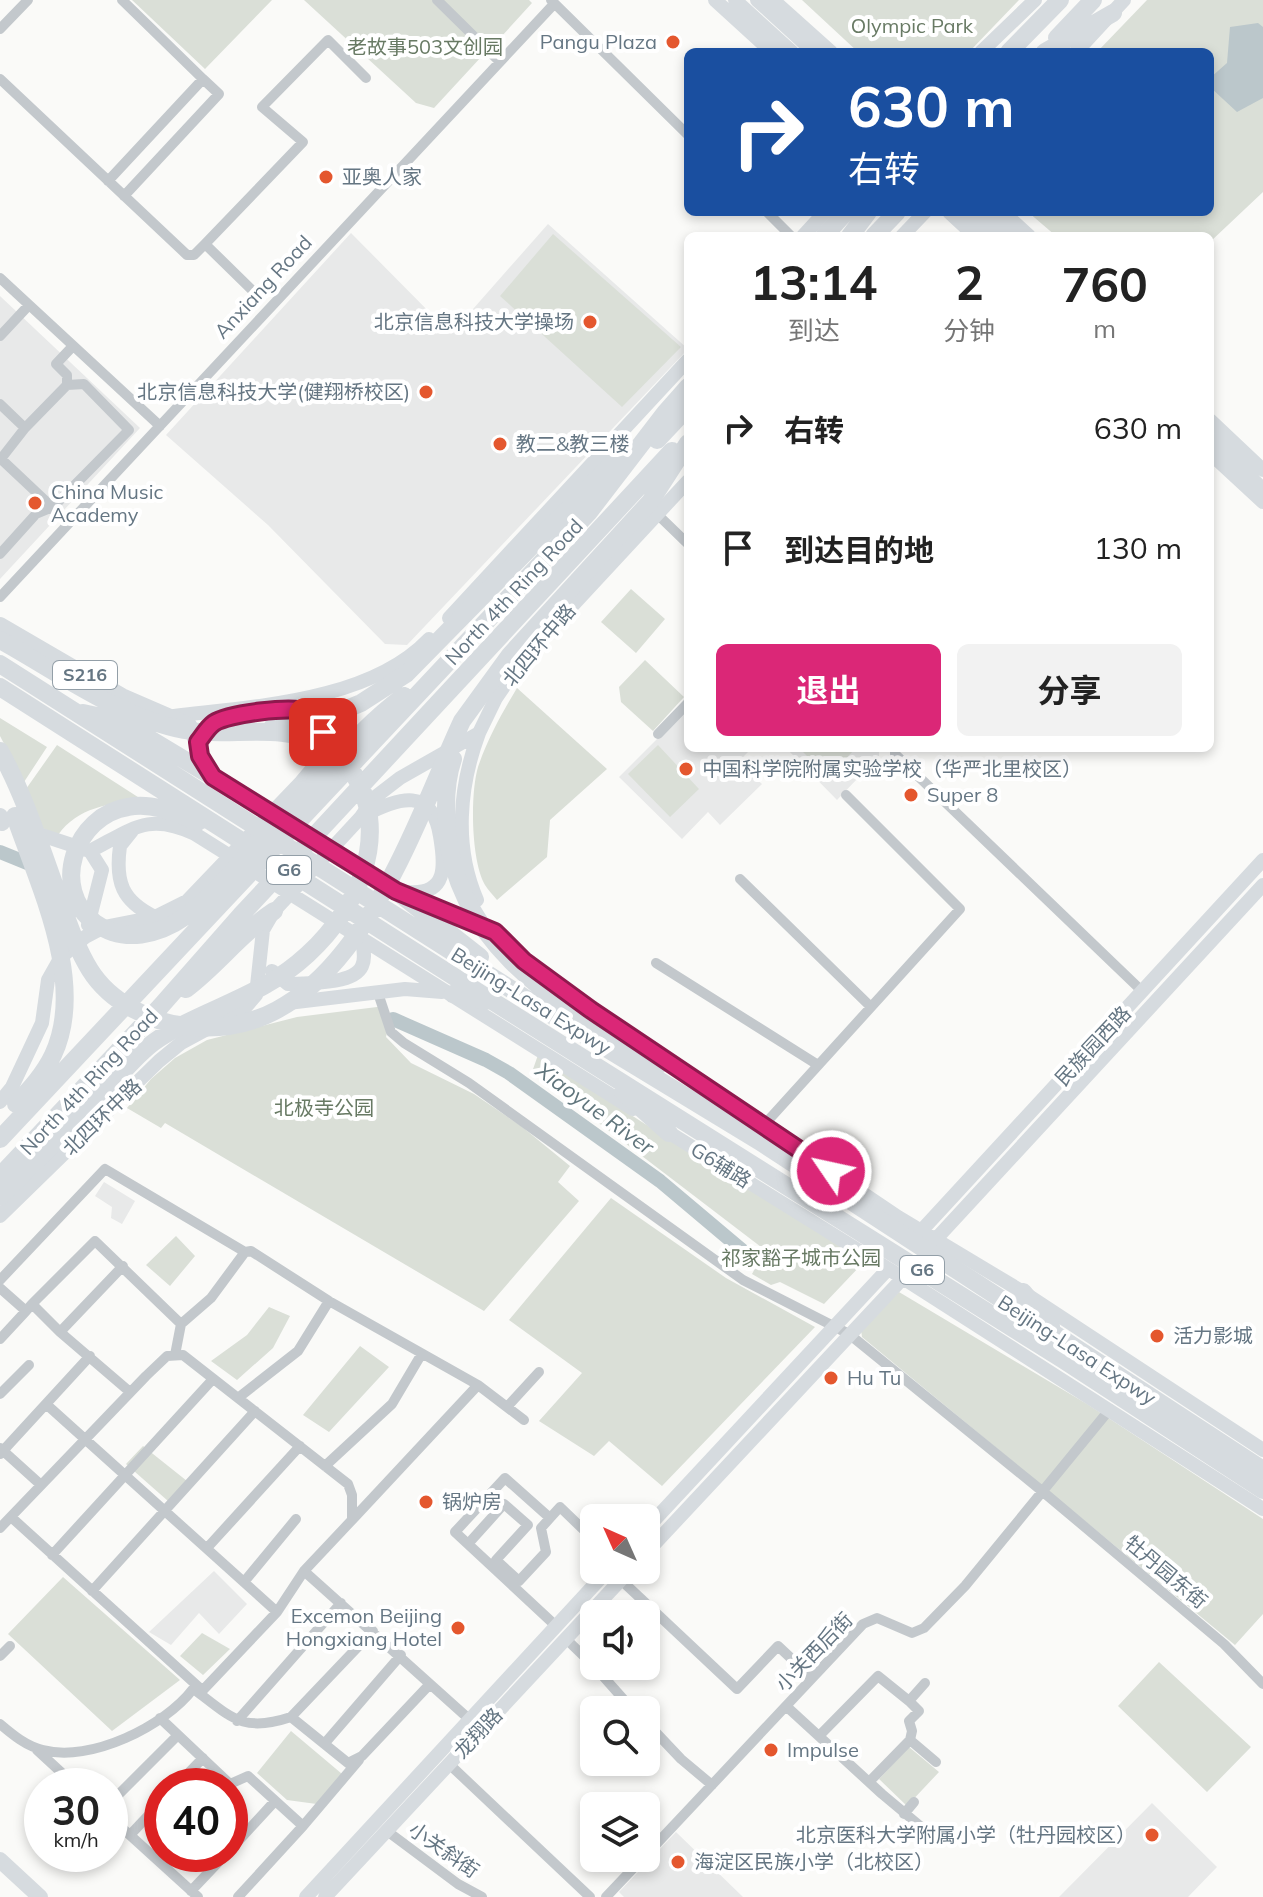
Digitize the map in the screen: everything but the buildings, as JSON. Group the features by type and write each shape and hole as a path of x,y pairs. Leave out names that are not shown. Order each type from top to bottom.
{"highway":[{"path":"1033,29 1051,0"},
{"path":"1013,48 1060,0"},
{"path":"1049,48 1093,0"},
{"path":"1051,48 1122,4"},
{"path":"828,232 842,216"},
{"path":"878,232 893,216"},
{"name":"North 4th Ring Road","path":"0,1139 224,898 315,784 442,668 589,512 684,392"},
{"path":"589,512 684,411"},
{"path":"230,733 312,721 361,703 384,690 429,652 665,413"},
{"name":"North 4th Ring Road","path":"0,1176 684,439"},
{"path":"0,751 90,971 116,997 154,1019 200,1028 236,1026 279,1010 311,986 353,938 385,890 462,721 510,655 650,502 684,449"},
{"path":"0,640 128,712 161,724 187,731 301,736 322,745 343,761 360,784 369,810 370,839 362,877 338,920 295,964 267,985 154,1043 0,1197"},
{"path":"510,655 464,730 452,764 445,811 452,866 461,890 489,937 550,996 761,1133"},
{"name":"Beijing-Lasa Expwy","path":"0,664 558,1019 761,1133 847,1200 1263,1470"},
{"name":"Beijing-Lasa Expwy","path":"0,687 1062,1359 1263,1490"},
{"path":"70,710 115,720 213,777"},
{"path":"0,771 57,942 63,966 66,1010 53,1055 42,1074 0,1121"},
{"path":"236,836 181,815 143,805 109,812 87,843 74,853 71,870 73,891 81,908 95,923 114,933 132,936 149,934 184,918 198,907 315,784"},
{"path":"396,891 558,1019"},
{"path":"160,1007 209,972 252,926 274,911"},
{"path":"453,994 497,1004"},
{"path":"578,1053 669,1133"},
{"path":"847,1200 898,1217"},
{"path":"1023,1292 1063,1341"}],"main road":[{"name":"S216","path":"0,625 122,696 189,725 198,742 200,756 213,777"},
{"path":"0,1860 40,1897"},
{"path":"0,1873 26,1897"}],"street":[{"path":"0,29 28,0"},
{"path":"122,0 219,94 124,196"},
{"path":"437,0 500,62"},
{"path":"715,0 768,48"},
{"path":"735,0 788,48"},
{"path":"757,0 810,48"},
{"path":"773,0 827,48"},
{"path":"1010,0 1028,4"},
{"path":"553,2 684,131"},
{"name":"Anxiang Road","path":"0,597 553,2"},
{"path":"985,48 1028,4"},
{"path":"1080,48 1122,4"},
{"path":"0,79 187,255 194,255 303,142 262,107 328,40 366,78"},
{"path":"108,181 203,79"},
{"path":"771,216 787,232"},
{"path":"807,232 821,216"},
{"path":"906,232 921,216"},
{"path":"953,216 971,232"},
{"path":"971,216 989,232"},
{"path":"990,216 1008,232"},
{"path":"1007,216 1025,232"},
{"path":"205,244 255,293"},
{"path":"0,278 160,426"},
{"path":"0,336 29,305"},
{"path":"67,385 67,375 56,364 73,346"},
{"path":"317,763 360,697 382,675 423,645 684,364"},
{"path":"0,554 36,514 53,507 129,430 84,384 67,385 25,428 1,460 53,507 69,523"},
{"path":"0,404 25,428"},
{"path":"1214,411 1263,461"},
{"path":"1214,424 1238,446 1263,461"},
{"path":"1214,444 1263,502"},
{"path":"1214,456 1263,489"},
{"name":"北四环中路","path":"495,932 480,909 463,853 463,794 471,754 479,733 496,698 522,660 684,485"},
{"path":"657,514 684,540"},
{"path":"174,716 315,695 382,675"},
{"path":"658,734 684,707"},
{"path":"0,1102 12,1087 42,1023 48,980 61,957 85,937 104,927 155,917 187,901 315,784 323,732 317,720 307,712 292,708 215,722 198,742"},
{"path":"244,1009 256,995 263,930 274,911 361,817 374,798 400,778 479,733"},
{"path":"895,752 1143,992"},
{"path":"213,777 396,891 495,932 524,961 761,1133 1023,1292 1263,1450"},
{"path":"761,1133 818,1065 960,909 846,795"},
{"path":"361,817 400,799 416,800 429,807 437,818 445,865 440,879 432,888 419,893 396,891"},
{"path":"1,822 87,843 102,870 85,937"},
{"name":"G6辅路","path":"87,843 136,827 164,822 195,834 903,1278 1263,1509"},
{"path":"136,827 120,846 121,883 129,902 155,917"},
{"name":"民族园西路","path":"922,1230 1263,860"},
{"path":"740,879 871,1007"},
{"name":"民族园西路","path":"936,1239 1263,885"},
{"path":"261,952 269,968 288,984 339,980 352,977 361,968 364,956 362,940"},
{"path":"656,963 818,1065"},
{"path":"244,1009 428,989 453,994"},
{"name":"牡丹园东街","path":"378,993 391,1032 404,1043 518,1116 743,1280 849,1334 1224,1644 1263,1684"},
{"name":"北四环中路","path":"0,1216 159,1061 181,1043 244,1009"},
{"path":"0,1280 105,1169 245,1252 251,1251 421,1355 478,1385 524,1420"},
{"path":"0,1339 95,1241 181,1324"},
{"path":"175,1355 181,1324 211,1298 245,1252"},
{"path":"60,1332 123,1266"},
{"path":"660,1514 888,1269"},
{"path":"660,1538 903,1278"},
{"path":"0,1288 60,1332 130,1392"},
{"path":"238,1398 298,1351 329,1301"},
{"path":"0,1528 130,1392 167,1356 175,1355 183,1355 348,1484 352,1495 352,1520"},
{"path":"325,1466 392,1404 421,1355"},
{"path":"41,1485 1,1451 90,1356"},
{"path":"0,1394 29,1365"},
{"path":"507,1407 539,1372"},
{"path":"52,1555 213,1379"},
{"path":"0,1724 21,1741 43,1751 75,1752 112,1745 182,1704 277,1612 304,1571 478,1385"},
{"path":"46,1404 277,1612"},
{"name":"小关西后街","path":"660,1840 863,1624 877,1618 912,1633 924,1628 965,1586 1110,1409"},
{"path":"92,1591 255,1411"},
{"path":"207,1548 300,1446"},
{"path":"546,1519 505,1478 455,1532 519,1588 556,1626"},
{"path":"468,1544 504,1504 528,1525 496,1560 519,1581 546,1552 541,1528 546,1519 560,1507 580,1526"},
{"path":"11,1517 198,1690 237,1721 268,1724 291,1717 373,1631"},
{"path":"244,1582 296,1519"},
{"path":"304,1571 469,1719"},
{"name":"龙翔路","path":"306,1897 595,1584"},
{"name":"龙翔路","path":"325,1897 618,1584"},
{"path":"635,1584 737,1689 778,1646 812,1678"},
{"path":"237,1721 341,1603"},
{"path":"566,1639 580,1652"},
{"path":"0,1656 10,1646"},
{"path":"325,1743 401,1655"},
{"path":"819,1736 878,1676 909,1701 919,1711 909,1721 912,1731 910,1740 869,1782"},
{"path":"606,1680 621,1696"},
{"path":"909,1701 925,1683"},
{"path":"238,1897 430,1684"},
{"path":"786,1706 931,1835"},
{"path":"291,1717 348,1763 362,1756"},
{"path":"160,1718 213,1768"},
{"path":"128,1785 178,1735"},
{"path":"660,1737 712,1785"},
{"path":"910,1740 936,1762"},
{"path":"33,1746 57,1768"},
{"path":"193,1768 203,1758"},
{"path":"449,1764 590,1897"},
{"path":"248,1776 303,1826"},
{"path":"248,1830 275,1801"},
{"path":"904,1814 914,1802"},
{"path":"144,1820 130,1835 144,1848"},
{"name":"小关斜街","path":"387,1831 458,1884 482,1897"},
{"path":"170,1872 194,1894 212,1872"},
{"name":"小关西后街","path":"606,1897 630,1872"}],"shaded area":[{"path":"1258,23 1263,27 1263,98 1237,112 1214,91 1214,74 1227,63 1230,27"},
{"name":"北京信息科技大学(健翔桥校区)","path":"548,224 684,345 684,353 407,645 385,644 268,525 166,435 351,233 451,334"},
{"name":"China Music Academy","path":"0,296 140,428 0,579"},
{"name":"中国科学院附属实验学校（华严北里校区）","path":"684,712 684,752 748,752 738,762 762,784 720,825 708,812 682,839 619,777"},
{"name":"中国科学院附属实验学校（华严北里校区）","path":"790,752 879,752 879,756 837,800"},
{"path":"104,1182 135,1201 122,1224 111,1218 112,1207 95,1196"},
{"path":"214,1571 247,1604 219,1634 199,1613 171,1645 149,1632"},
{"name":"北京医科大学附属小学（牡丹园校区）","path":"1152,1803 1217,1867 1188,1897 1059,1897"},
{"name":"海淀区民族小学（北校区）","path":"676,1832 743,1897 624,1897 619,1892 638,1872 660,1872 660,1849"}],"green space":[{"path":"132,0 272,0 205,69"},
{"name":"老故事503文创园","path":"304,0 529,0 532,3 501,37 487,38 479,46 482,56 434,108 416,103"},
{"name":"Olympic Park","path":"802,0 1019,0 973,48 854,48"},
{"path":"1147,0 1263,0 1263,192 1214,238 1214,232 1051,232 1033,216 1214,216 1214,48 1101,48"},
{"name":"北京信息科技大学操场","path":"553,234 681,347 622,407 500,296"},
{"path":"631,589 665,619 636,653 601,622"},
{"path":"645,660 684,697 653,731 621,702 619,687"},
{"path":"517,688 607,769 550,820 547,857 497,900 485,885 477,860 473,827 475,779 482,756"},
{"path":"0,718 47,747 24,782 0,736"},
{"path":"57,745 141,799 95,808 75,818 58,835 40,827 26,789"},
{"path":"658,745 699,789 670,817 628,774"},
{"path":"803,752 852,752 828,777"},
{"name":"北极寺公园","path":"385,1006 389,1023 386,1037 411,1063 474,1094 521,1126 570,1166 558,1182 579,1201 484,1311 165,1123 161,1128 127,1108 151,1079 175,1058 207,1040 297,1017"},
{"name":"祁家豁子城市公园","path":"538,1055 861,1258 861,1265 824,1304 780,1282 771,1285 752,1274 765,1250 532,1072"},
{"path":"611,1198 726,1278 815,1327 662,1486 609,1441 594,1456 539,1421 582,1373 509,1320"},
{"path":"176,1236 195,1256 170,1286 146,1265"},
{"name":"祁家豁子城市公园","path":"899,1292 1087,1404 1263,1519 1263,1614 1235,1645 862,1337 861,1330"},
{"path":"269,1307 290,1316 273,1348 237,1380 211,1361 247,1335"},
{"path":"360,1346 389,1367 329,1432 303,1415"},
{"path":"143,1446 187,1481 168,1501 126,1464"},
{"path":"63,1577 180,1680 112,1731 8,1634"},
{"path":"202,1633 230,1649 203,1675 180,1656"},
{"path":"1159,1662 1251,1747 1207,1792 1118,1706"},
{"path":"291,1731 348,1779 324,1805 287,1800 257,1773"},
{"path":"909,1747 939,1772 907,1806 879,1779"}],"waterway":[{"name":"Xiaoyue River","path":"0,852 37,867"},
{"name":"Xiaoyue River","path":"393,1019 509,1073 660,1181 755,1261"}],"place":[{"name":"Pangu Plaza","path":"673,42"},
{"name":"亚奥人家","path":"326,177"},
{"name":"北京信息科技大学操场","path":"590,322"},
{"name":"北京信息科技大学(健翔桥校区)","path":"426,392"},
{"name":"教二&教三楼","path":"500,444"},
{"name":"China Music Academy","path":"35,503"},
{"name":"中国科学院附属实验学校（华严北里校区）","path":"686,769"},
{"name":"Super 8","path":"911,795"},
{"name":"活力影城","path":"1157,1336"},
{"name":"Hu Tu","path":"831,1378"},
{"name":"锅炉房","path":"426,1502"},
{"name":"Excemon Beijing Hongxiang Hotel","path":"458,1628"},
{"name":"Impulse","path":"771,1750"},
{"name":"北京医科大学附属小学（牡丹园校区）","path":"1152,1835"},
{"name":"海淀区民族小学（北校区）","path":"678,1862"}],"route":[{"path":"323,732 317,720 307,712 292,708 215,722 198,742 200,756 213,777 396,891 495,932 524,961 591,1010 831,1171"}]}
